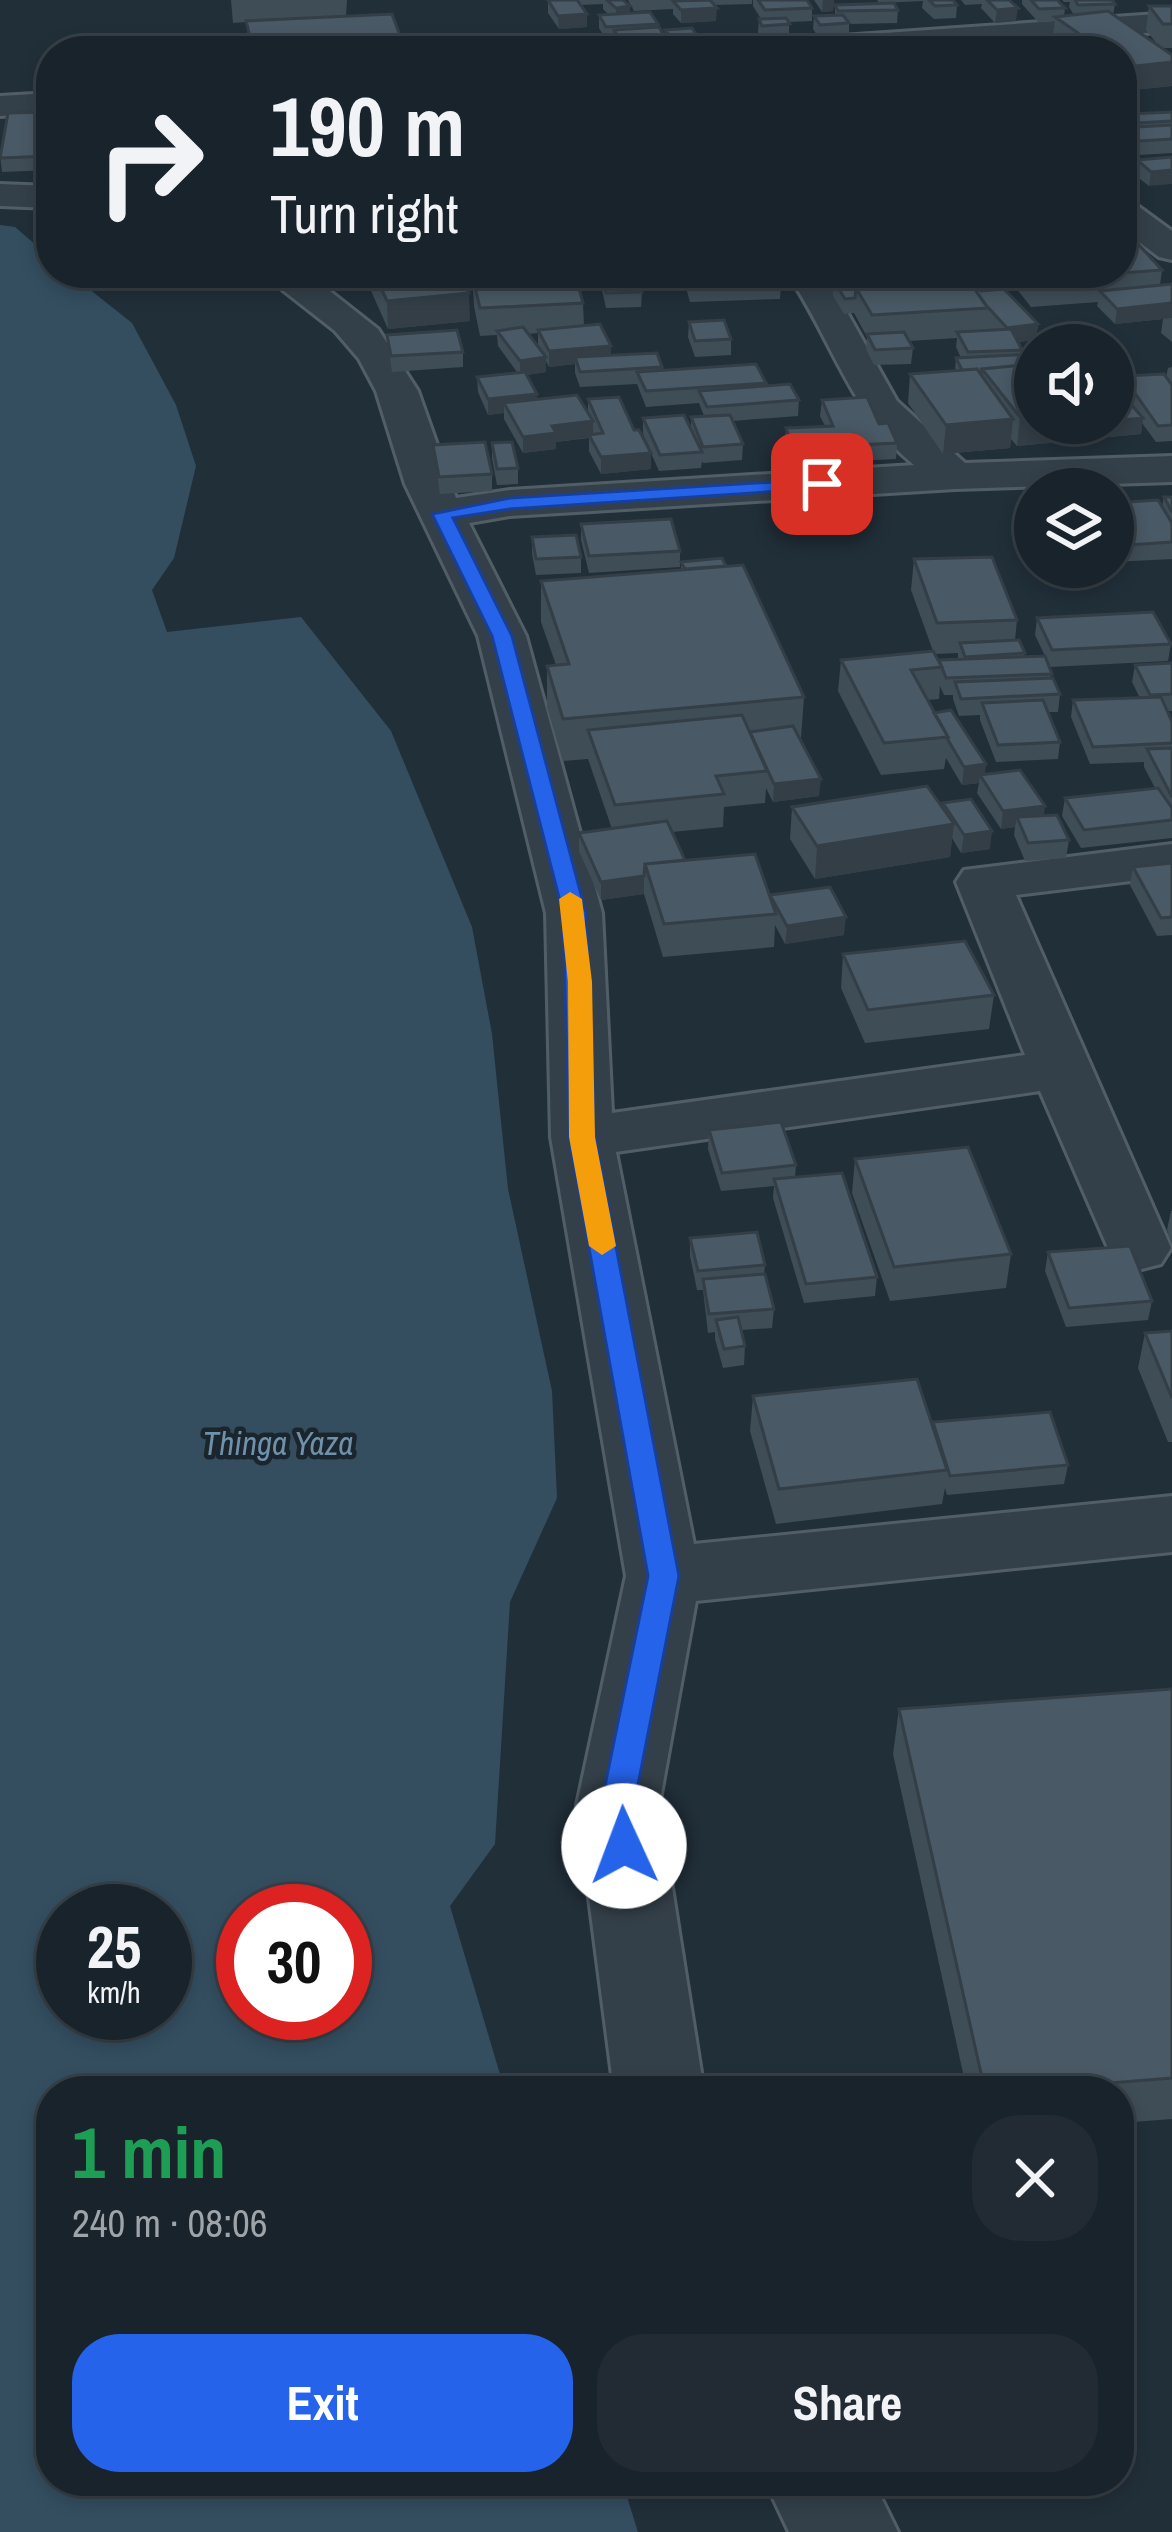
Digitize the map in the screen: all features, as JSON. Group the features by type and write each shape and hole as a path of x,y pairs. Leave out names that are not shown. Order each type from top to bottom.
{"street":[{"path":"951,34 986,36 1172,22"},
{"path":"0,106 36,104"},
{"path":"0,195 36,196"},
{"path":"1137,218 1172,217"},
{"path":"1137,226 1172,249"},
{"path":"302,288 337,311 372,346 397,390 427,490 502,636 574,913 582,1137 663,1576 618,1805 657,2076"},
{"path":"816,288 882,410 901,432 956,476"},
{"path":"442,514 510,503 956,476 1172,470"},
{"path":"1138,1249 993,913 984,882 1172,860"},
{"path":"582,1137 1063,1069"},
{"path":"663,1576 1172,1524"},
{"path":"825,2496 848,2532"}],"water":[{"name":"Thinga Yaza","path":"0,225 15,227 36,245 36,288 88,288 132,323 176,405 196,466 174,558 152,590 167,632 301,617 391,731 472,927 492,1034 508,1189 552,1391 557,1498 510,1602 495,1844 450,1906 501,2076 36,2076 36,2496 627,2496 638,2532 0,2532"}],"building":[{"path":"548,0 577,0 587,14 558,16"},
{"path":"607,0 623,0 630,6 616,8"},
{"path":"710,0 717,8 681,10 673,1"},
{"path":"758,0 807,0 812,8 765,10"},
{"path":"929,0 953,0 957,5 935,6"},
{"path":"987,0 1009,0 1018,8 997,10"},
{"path":"1031,0 1057,0 1065,8 1039,9"},
{"path":"1075,0 1112,0 1115,4 1078,5"},
{"path":"894,3 898,10 838,11 835,5"},
{"path":"1149,6 1172,6 1172,24 1163,24"},
{"path":"1108,11 1172,55 1172,62 1137,66 1137,36 1082,36 1055,17"},
{"path":"650,12 658,24 606,27 599,15"},
{"path":"392,14 400,36 250,36 246,21"},
{"path":"843,15 849,23 820,25 814,16"},
{"path":"786,18 790,24 762,26 759,19"},
{"path":"659,27 664,36 618,36 614,30"},
{"path":"692,28 696,34 670,36 665,30"},
{"path":"36,112 36,157 0,158 8,113"},
{"path":"1172,112 1172,121 1137,123 1137,114"},
{"path":"1172,125 1172,139 1137,141 1137,127"},
{"path":"1172,157 1172,170 1151,172 1137,160"},
{"path":"1139,245 1162,270 1137,272"},
{"path":"1172,284 1172,303 1117,309 1100,291"},
{"path":"381,288 466,288 469,293 387,301"},
{"path":"475,288 579,288 583,303 480,308"},
{"path":"605,288 641,288 642,292 606,293"},
{"path":"838,288 856,288 855,298 845,299"},
{"path":"856,288 974,288 988,308 872,315"},
{"path":"974,288 1004,289 1038,324 1007,328"},
{"path":"724,320 731,339 695,341 689,322"},
{"path":"600,324 611,346 549,351 538,330"},
{"path":"523,327 546,357 520,361 497,331"},
{"path":"1011,329 1014,350 968,352 957,332"},
{"path":"457,330 463,352 391,356 387,335"},
{"path":"904,332 913,348 875,350 867,334"},
{"path":"657,353 662,367 580,372 575,357"},
{"path":"1014,355 1014,366 982,369 981,374 977,369 962,370 956,358"},
{"path":"756,364 766,383 646,391 637,372"},
{"path":"1014,366 1014,409 982,369"},
{"path":"977,369 1013,419 946,425 910,374"},
{"path":"525,372 537,394 488,399 477,377"},
{"path":"1164,374 1172,385 1172,425 1158,426 1134,392 1134,375"},
{"path":"790,384 799,400 707,407 699,391"},
{"path":"577,395 593,421 552,426 556,433 523,437 504,403"},
{"path":"619,397 651,453 601,457 589,435 603,433 588,399"},
{"path":"867,397 879,424 888,423 897,443 793,448 786,428 833,426 822,400"},
{"path":"684,415 702,452 660,455 643,418"},
{"path":"730,415 743,444 703,447 691,417"},
{"path":"485,442 492,474 439,477 433,445"},
{"path":"512,442 518,468 497,469 492,443"},
{"path":"1158,500 1172,523 1172,542 1134,545 1134,502"},
{"path":"671,519 680,551 589,556 581,524"},
{"path":"576,535 581,557 536,559 532,537"},
{"path":"992,557 1017,620 937,623 914,559"},
{"path":"722,558 726,566 685,569 681,562"},
{"path":"743,565 804,697 563,719 547,666 569,664 541,581"},
{"path":"1153,612 1171,644 1052,650 1037,618"},
{"path":"1019,640 1025,653 965,657 960,643"},
{"path":"933,651 942,667 911,670 948,737 884,743 841,660"},
{"path":"1045,656 1052,674 946,678 939,660"},
{"path":"1172,663 1172,694 1150,695 1135,665"},
{"path":"1053,678 1060,694 961,699 955,682"},
{"path":"1161,697 1172,722 1172,743 1093,747 1073,700"},
{"path":"1043,700 1060,742 998,745 982,703"},
{"path":"951,710 986,764 964,767 934,713"},
{"path":"742,715 767,771 716,776 724,794 615,805 588,730"},
{"path":"793,726 821,779 774,784 750,732"},
{"path":"1172,748 1172,797 1147,749"},
{"path":"1020,770 1045,806 1003,811 980,775"},
{"path":"927,786 954,824 817,846 792,807"},
{"path":"1158,788 1172,808 1172,820 1084,830 1065,798"},
{"path":"971,799 992,831 964,835 943,803"},
{"path":"1057,815 1069,840 1028,843 1017,817"},
{"path":"667,821 685,860 645,864 644,876 601,882 579,833"},
{"path":"755,854 776,914 664,924 645,864"},
{"path":"1172,863 1172,917 1161,918 1133,867"},
{"path":"830,887 846,917 787,926 770,895"},
{"path":"965,941 994,995 868,1010 843,954"},
{"path":"781,1122 796,1165 722,1173 709,1130"},
{"path":"968,1147 1011,1254 894,1267 855,1159"},
{"path":"842,1173 877,1277 806,1284 774,1179"},
{"path":"757,1232 765,1265 698,1271 690,1238"},
{"path":"1130,1246 1152,1301 1069,1308 1048,1252"},
{"path":"765,1274 774,1309 709,1314 703,1279"},
{"path":"738,1317 745,1346 724,1349 716,1320"},
{"path":"1172,1331 1172,1398 1145,1333"},
{"path":"917,1379 947,1470 779,1489 753,1396"},
{"path":"1050,1412 1068,1465 950,1476 933,1422"},
{"path":"1172,1689 1172,2078 982,2076 899,1709"}],"slow traffic":[{"path":"570,899 580,982 582,1137 602,1246"}],"route":[{"path":"624,1846 618,1805 663,1576 582,1137 574,913 502,636 442,514 510,503 822,484"}]}
